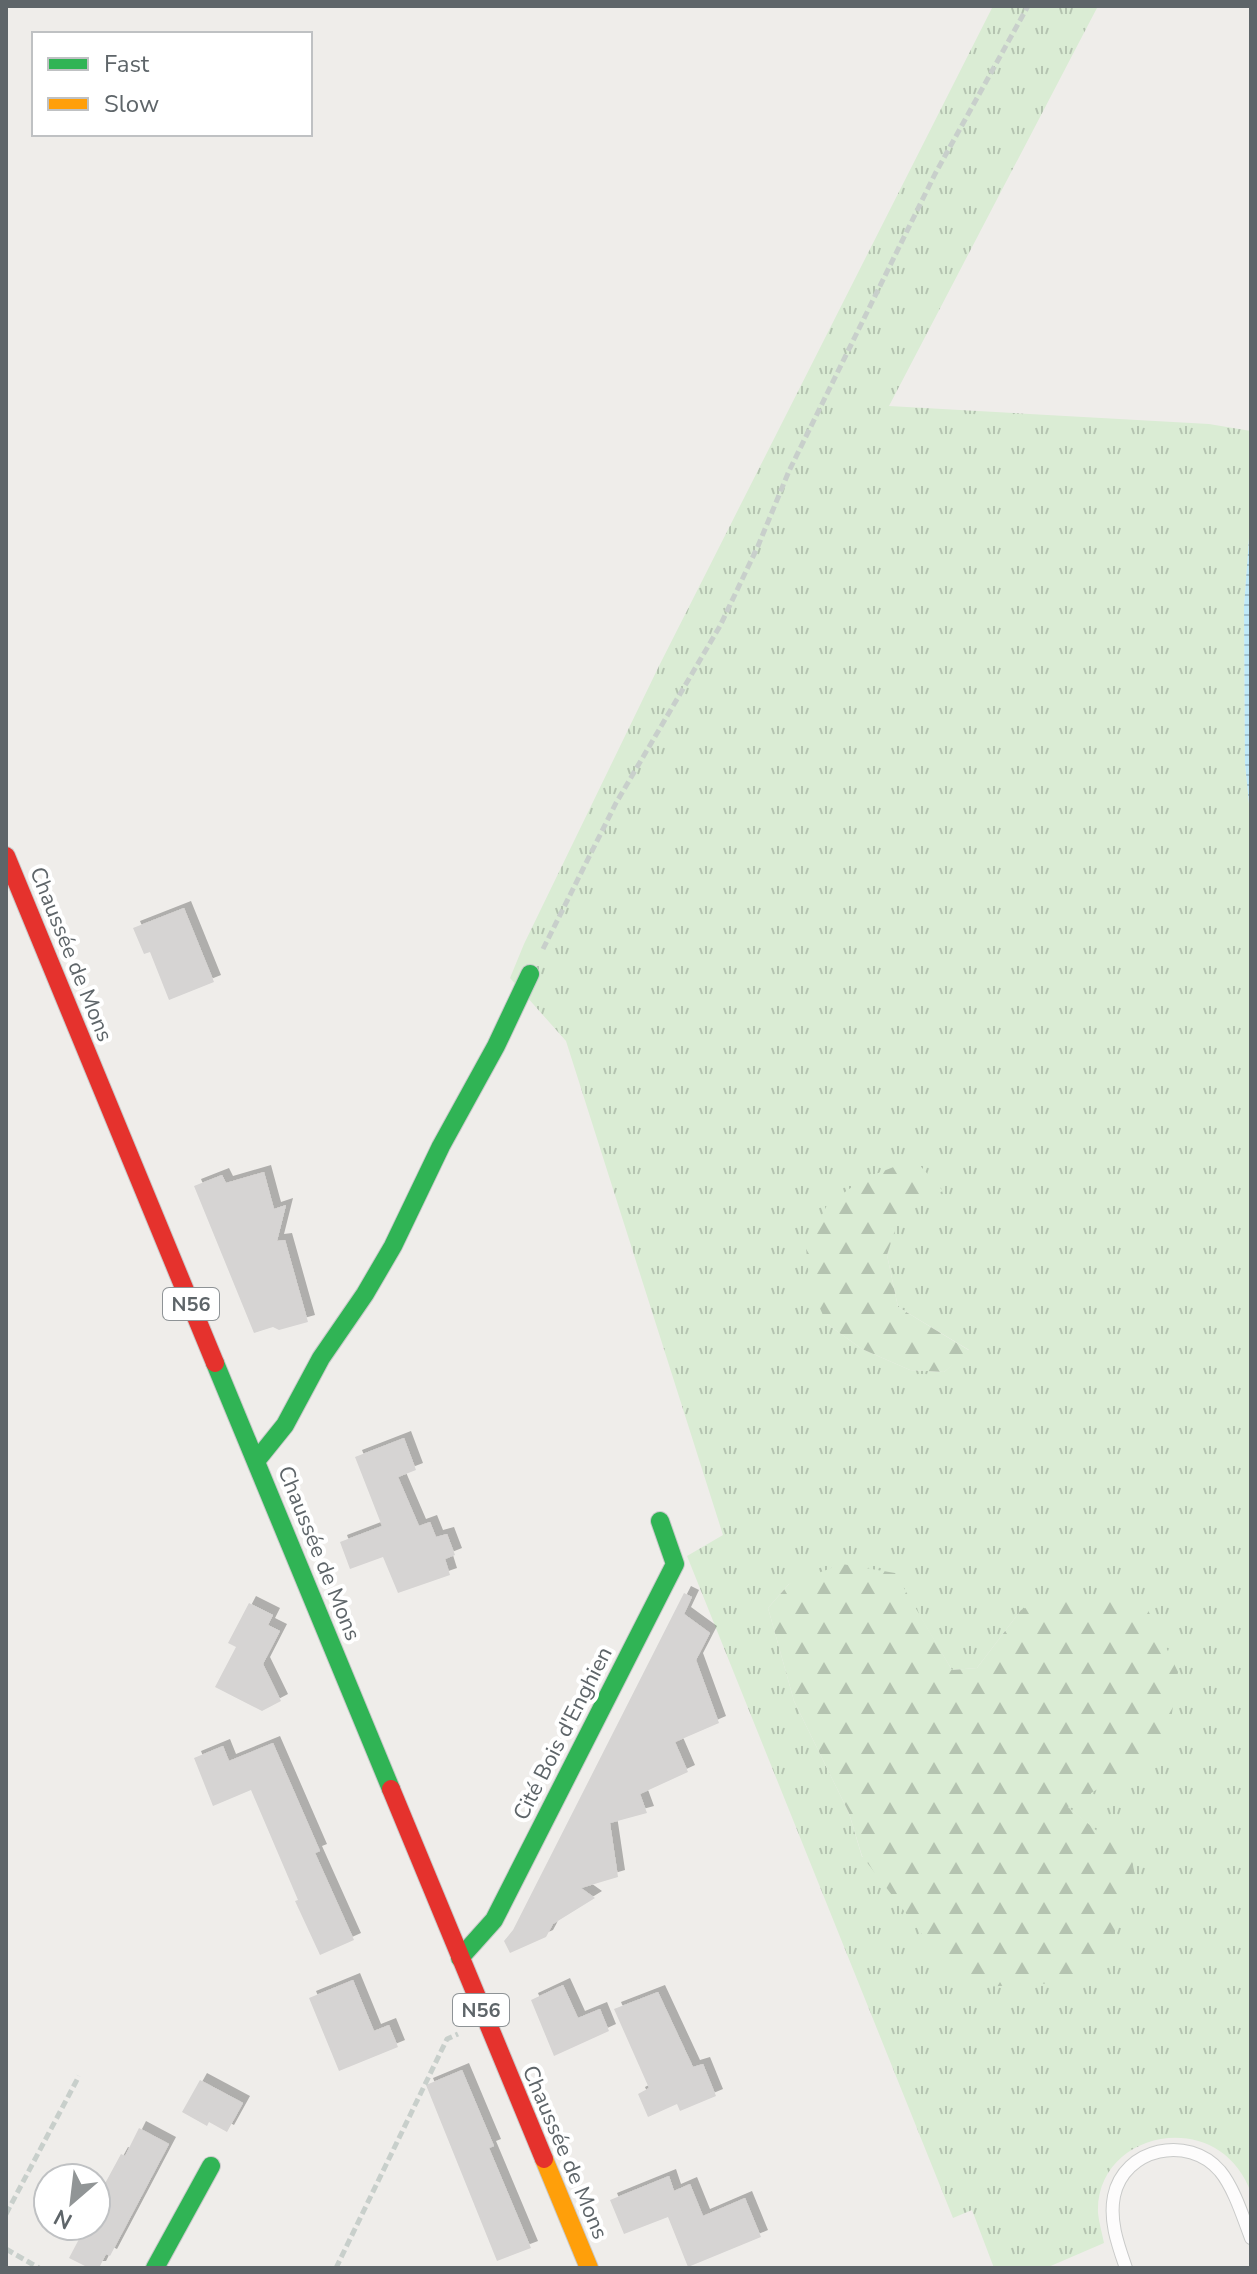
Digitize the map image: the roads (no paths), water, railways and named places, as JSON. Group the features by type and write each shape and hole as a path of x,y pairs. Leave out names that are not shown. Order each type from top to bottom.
{"main road":[{"name":"Chaussée de Mons","path":"6,856 589,2268"},
{"path":"256,1461 285,1425 321,1358 365,1294 393,1246 530,974"},
{"name":"Cité Bois d'Enghien","path":"460,1958 494,1920 675,1564 660,1521"},
{"path":"155,2268 211,2166"}],"lane":[{"path":"1126,2268 1114,2235 1114,2197 1123,2173 1138,2159 1153,2152 1176,2150 1200,2155 1220,2171 1251,2238"}],"water":[{"path":"1251,511 1251,824 1245,763 1244,607"}]}
